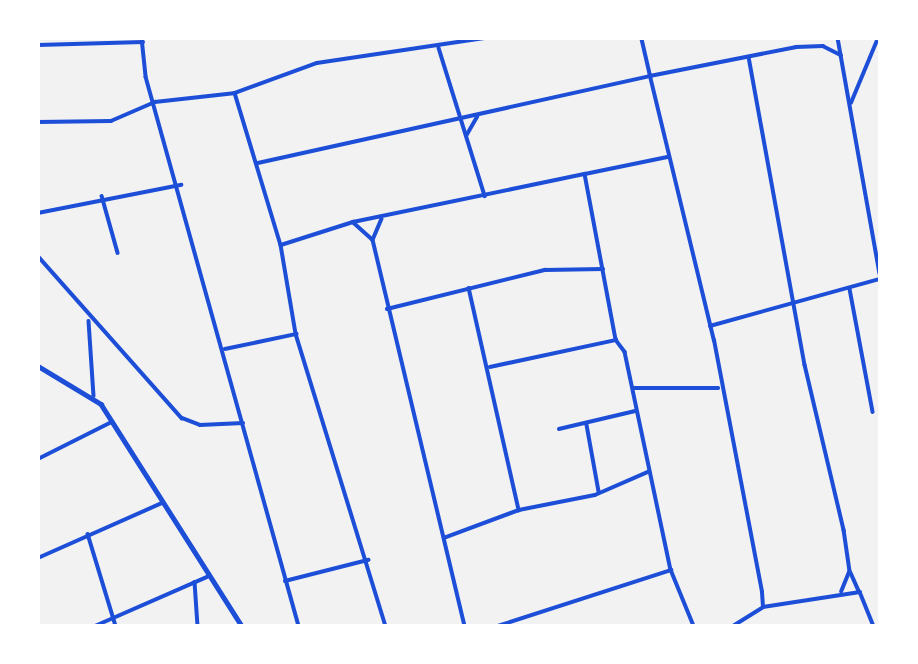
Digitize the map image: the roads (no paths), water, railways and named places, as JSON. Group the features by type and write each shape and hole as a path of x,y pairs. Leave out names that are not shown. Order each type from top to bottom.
{"street":[{"path":"38,122 111,121 155,102 235,93 317,63 387,49 439,48 484,38"},
{"path":"640,38 710,326 718,388 763,607"},
{"path":"838,38 880,274"},
{"path":"851,103 878,38"},
{"path":"38,45 142,40 155,102 181,185 299,625"},
{"path":"258,163 477,117 650,76 748,57 809,46 841,55"},
{"path":"439,48 457,121 466,137 485,196"},
{"path":"748,57 794,304 830,447 850,571 874,625"},
{"path":"235,93 281,245 296,334 369,560 386,625"},
{"path":"466,137 477,117"},
{"path":"281,245 353,222 668,157"},
{"path":"585,174 616,340 632,388 671,570 694,625"},
{"path":"38,213 102,196 181,185"},
{"path":"102,196 118,253"},
{"path":"383,217 373,240 387,309 466,625"},
{"path":"353,222 373,240"},
{"path":"38,256 89,319 186,421 243,423"},
{"path":"387,309 545,270 603,270"},
{"path":"710,326 880,279"},
{"path":"469,288 490,367 519,510"},
{"path":"850,289 873,412"},
{"path":"89,319 94,396"},
{"path":"225,349 296,334"},
{"path":"490,367 616,340"},
{"path":"38,366 94,396 207,577 242,625"},
{"path":"632,388 718,388"},
{"path":"559,429 587,425 635,411"},
{"path":"38,459 112,422"},
{"path":"587,425 599,493"},
{"path":"444,538 519,510 599,493 648,472"},
{"path":"38,558 162,503"},
{"path":"88,534 116,625"},
{"path":"285,580 369,560"},
{"path":"498,625 671,570"},
{"path":"842,591 850,571"},
{"path":"95,625 207,577"},
{"path":"195,582 198,625"},
{"path":"738,625 763,607 842,591 860,593"},
{"path":"738,625 743,619"}]}
